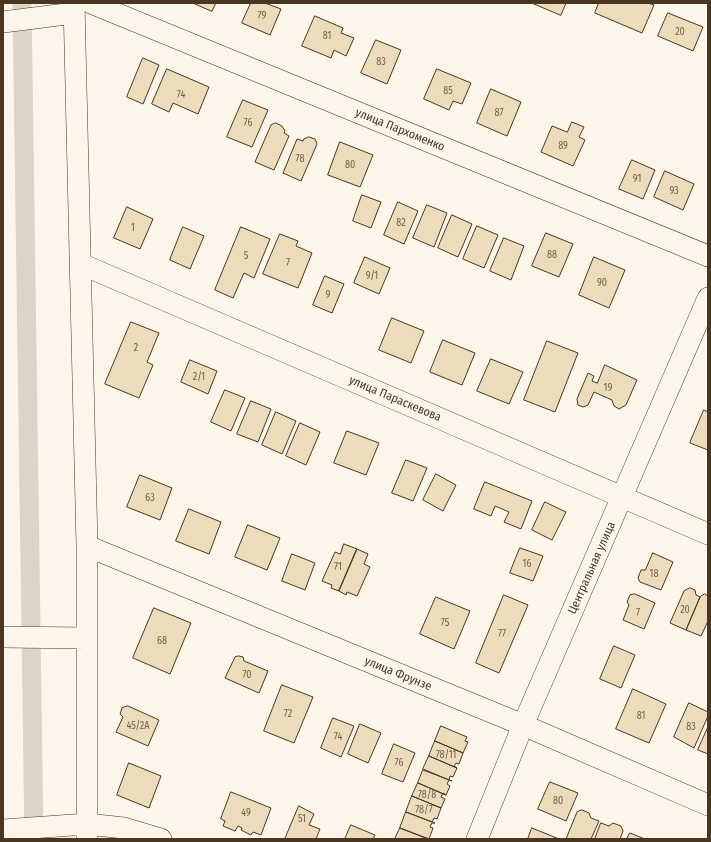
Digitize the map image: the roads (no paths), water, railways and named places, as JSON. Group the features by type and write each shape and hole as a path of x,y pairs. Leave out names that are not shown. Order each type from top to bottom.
{"street":[{"name":"улица Пархоменко","path":"3,22 80,6 708,256"},
{"path":"80,6 81,264 87,546 87,831"},
{"name":"улица Параскевова","path":"81,264 708,534"},
{"name":"Центральная улица","path":"476,839 523,725 708,298"},
{"name":"улица Фрунзе","path":"87,546 523,725 708,805"},
{"path":"3,636 86,638"},
{"path":"3,830 87,831 124,828 161,839"}],"waterway":[{"path":"22,3 34,839"}]}
